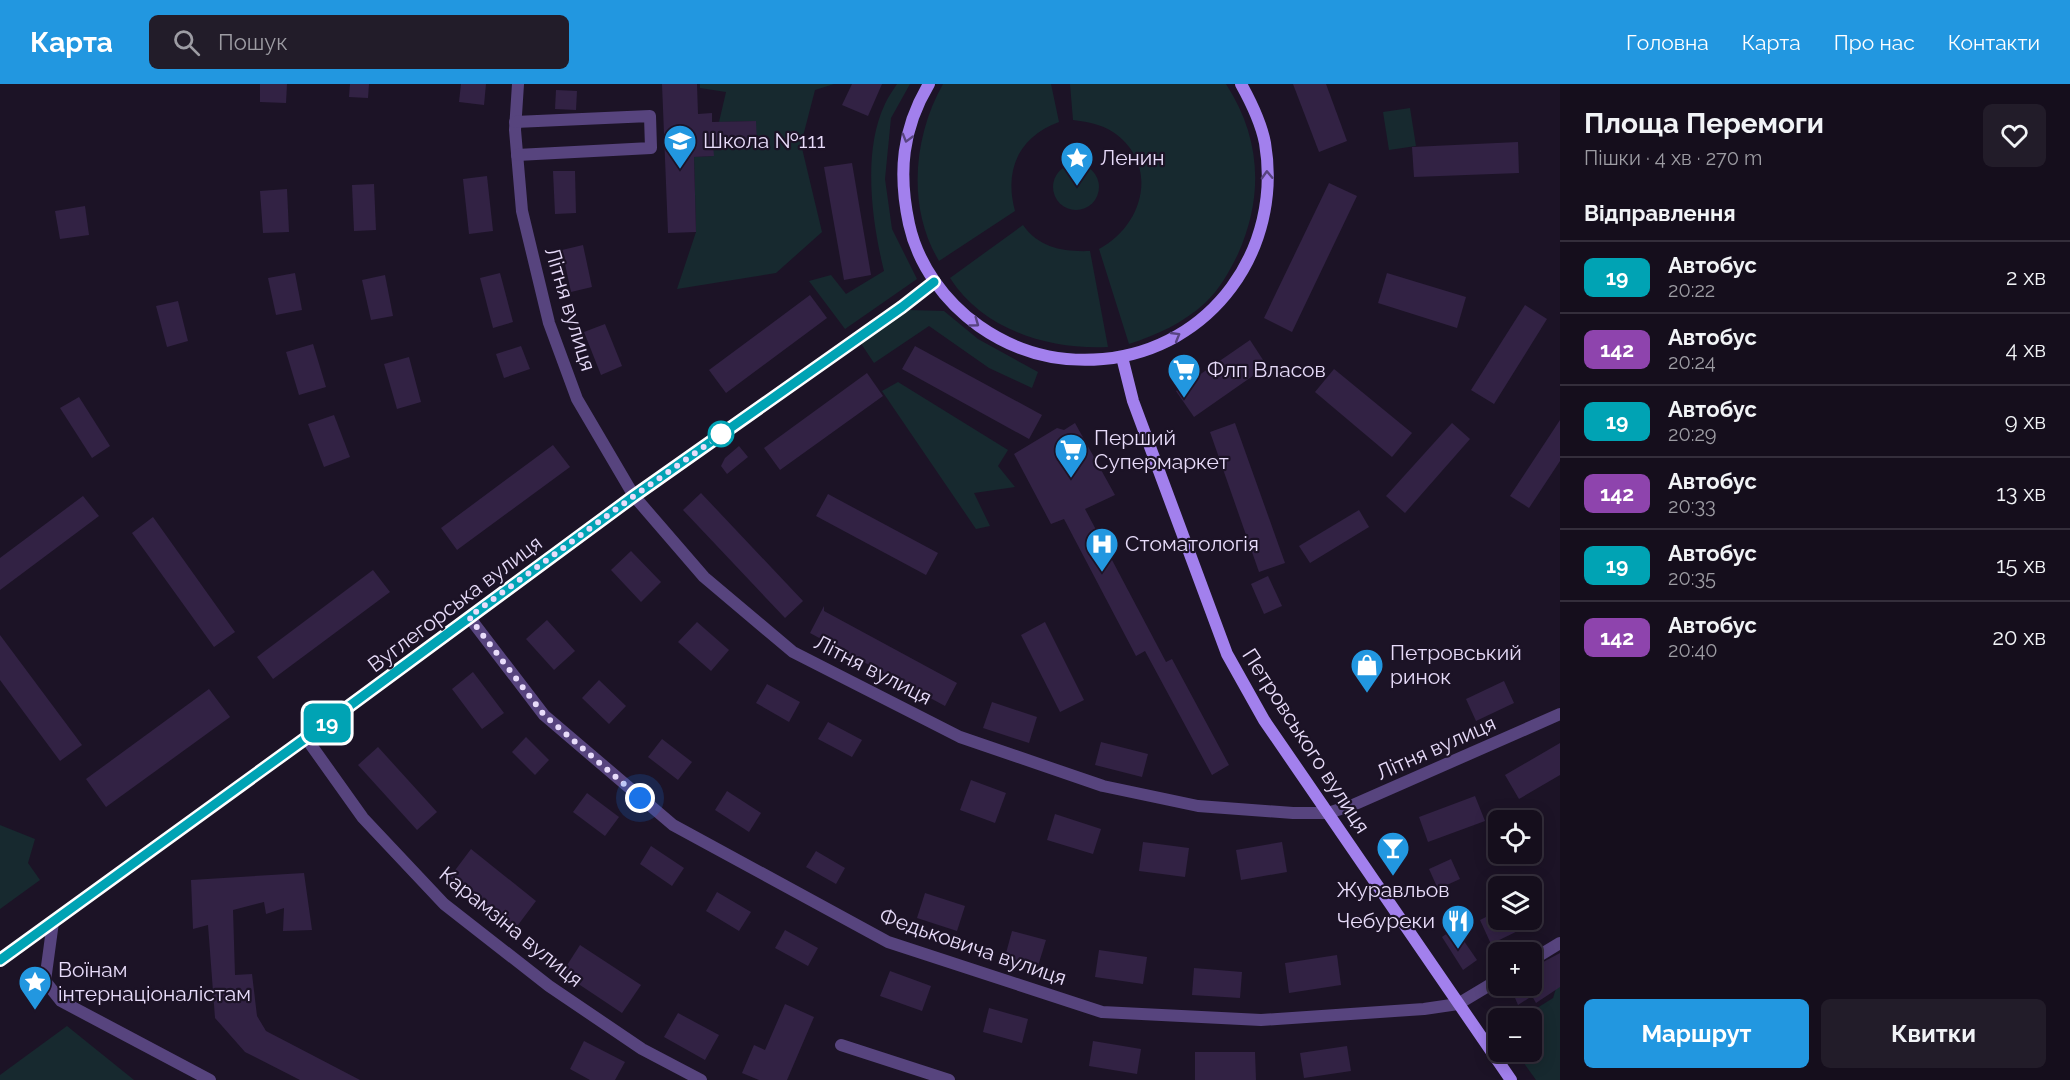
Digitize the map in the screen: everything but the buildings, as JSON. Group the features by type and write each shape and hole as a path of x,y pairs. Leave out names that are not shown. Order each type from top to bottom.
{"main road":[{"path":"929,84 917,104 904,149 903,195 913,241 934,282 963,314 997,339 1037,355 1080,361 1122,357 1158,346 1192,327 1217,305 1238,279 1254,250 1265,214 1268,178 1264,141 1254,106 1241,84"},
{"name":"Вуглегорська вулиця","path":"0,960 634,496 934,282"},
{"name":"Петровського вулиця","path":"1122,357 1133,401 1227,654 1264,720 1510,1080"}],"street":[{"name":"Літня вулиця","path":"518,84 517,154 522,211 549,323 577,399 634,496 704,577 793,652 960,737 1103,786 1198,807 1328,813 1353,805 1560,714"},
{"path":"516,122 650,116 651,148 517,154"},
{"name":"Федьковича вулиця","path":"469,617 544,715 673,825 888,942 1102,1012 1261,1020 1424,1009 1458,1004 1488,986"},
{"name":"Карамзіна вулиця","path":"306,738 363,818 444,904 549,986 642,1049 701,1080"},
{"path":"53,922 45,981 61,1001 210,1080"},
{"path":"1542,954 1560,943"},
{"path":"841,1045 949,1080"}],"shaded area":[{"path":"700,84 834,84 815,90 801,144 822,232 776,273 677,289 696,232 694,157 713,156 713,145 756,121 719,122 726,92 700,88"},
{"path":"897,84 910,84 891,118 885,179 892,229 917,279 845,329 809,281 831,275 846,294 884,271 873,209 871,165 878,123 886,101"},
{"path":"943,84 1051,84 1059,122 1033,137 1018,157 1011,182 1015,211 939,261 922,218 918,196 918,172 925,127"},
{"path":"1070,84 1226,84 1238,104 1252,146 1255,189 1252,211 1238,254 1224,280 1210,298 1188,317 1160,332 1129,344 1099,249 1127,225 1136,210 1141,177 1137,160 1128,145 1113,132 1099,125 1073,120"},
{"path":"1410,108 1416,146 1389,150 1383,112"},
{"path":"1081,164 1093,170 1098,178 1098,196 1093,204 1085,209 1071,210 1063,207 1056,200 1053,182 1056,174 1063,167"},
{"path":"1023,225 1029,233 1044,244 1071,251 1090,251 1108,347 1063,345 1019,333 980,311 950,278"},
{"path":"909,310 944,311 978,339 1038,372 1032,388 989,368 929,326 874,363 860,342"},
{"path":"898,382 1008,450 998,466 1015,487 974,493 990,526 976,529 882,391"},
{"path":"0,825 35,839 28,863 40,880 0,909"},
{"path":"1560,975 1560,1080 1536,1080 1523,1062 1542,1062 1542,1008 1537,1008 1553,998"},
{"path":"67,1026 134,1080 0,1080 0,1075"}],"bus line":[{"name":"19","path":"0,960 634,496 934,282"}],"place":[{"name":"Школа №111","path":"680,170"},
{"name":"Ленин","path":"1077,187"},
{"name":"Флп Власов","path":"1184,399"},
{"name":"Перший Супермаркет","path":"1071,479"},
{"name":"Стоматологія","path":"1102,573"},
{"name":"Петровський ринок","path":"1367,694"},
{"name":"Журавльов","path":"1393,877"},
{"name":"Чебуреки","path":"1458,950"},
{"name":"Воїнам інтернаціоналістам","path":"35,1011"}],"route":[{"path":"640,798 544,715 469,617 728,430 721,434"}]}
